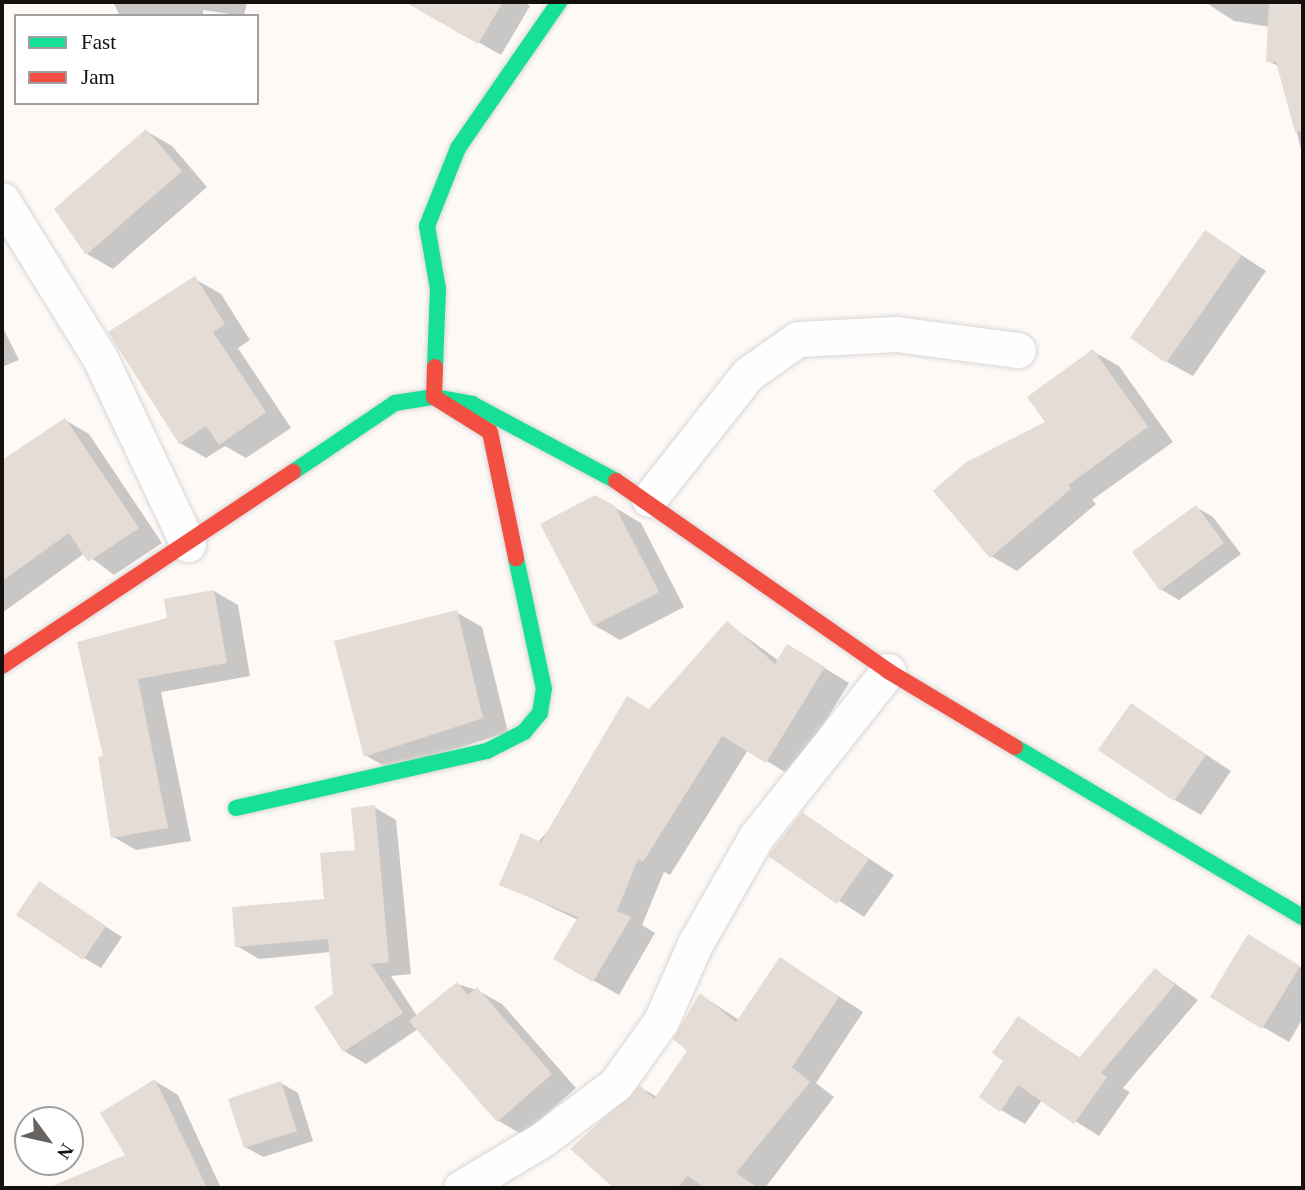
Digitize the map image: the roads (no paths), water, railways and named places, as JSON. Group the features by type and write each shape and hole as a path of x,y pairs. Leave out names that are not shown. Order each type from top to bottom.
{"street":[{"path":"433,397 438,289 427,226 458,149 559,2"},
{"path":"2,200 100,358 188,544"},
{"path":"649,499 748,374 798,339 896,334 1018,350"},
{"path":"236,808 487,751 524,732 541,713 544,689 490,432 433,397"},
{"path":"2,666 395,403 433,397 472,404 649,499 888,671 1303,917"},
{"path":"461,1188 616,1084 661,1021 695,944 756,837 888,671"}]}
